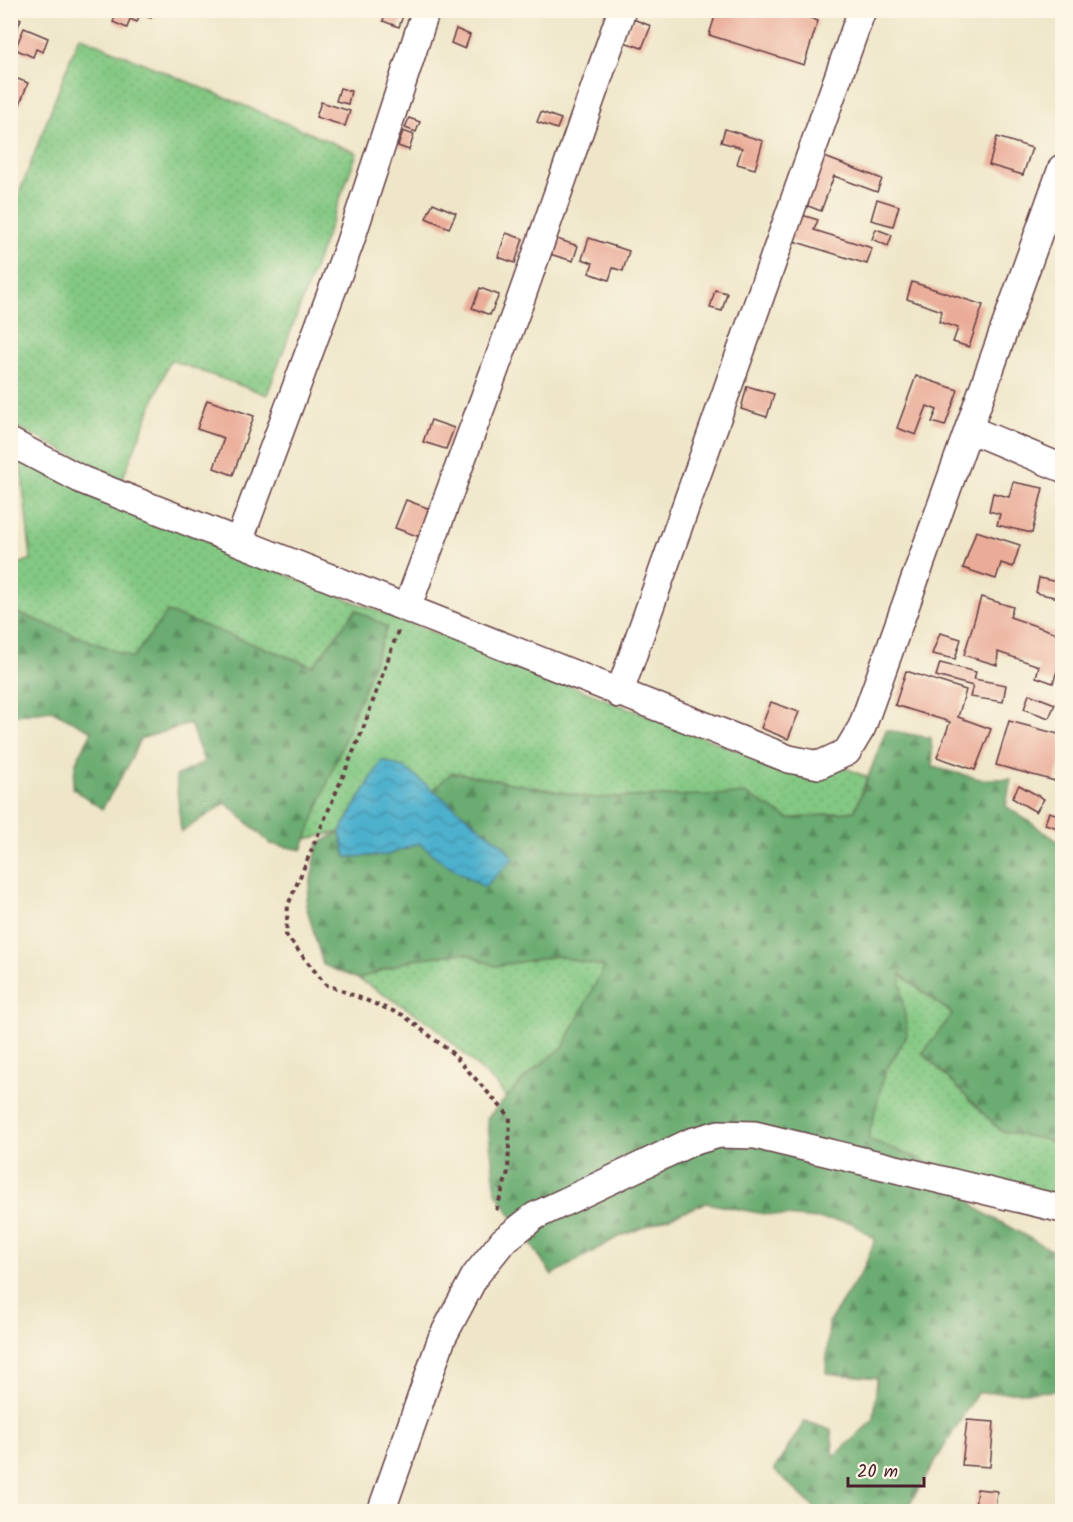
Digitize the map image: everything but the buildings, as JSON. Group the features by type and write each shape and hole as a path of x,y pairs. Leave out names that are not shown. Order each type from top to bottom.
{"street":[{"path":"239,541 349,245 426,10"},
{"path":"407,608 519,304 622,10"},
{"path":"619,694 862,10"},
{"path":"10,442 82,480 619,694 789,759 819,765 847,752 862,727 1062,168"},
{"path":"969,429 1062,468"},
{"path":"381,1512 442,1338 475,1276 503,1241 535,1216 691,1142 719,1134 755,1135 1062,1209"}],"path":[{"path":"407,608 363,729 288,905 286,934 325,984 403,1015 452,1053 510,1117 508,1172 491,1224"}],"green space":[{"path":"79,36 357,153 267,395 170,360 122,480 11,424 11,215"},
{"path":"20,459 306,583 803,776 843,767 867,777 855,811 788,819 746,794 593,798 452,772 432,791 405,768 382,760 340,832 306,839 387,627 356,610 313,666 167,612 133,658 11,612 10,568 31,559"},
{"path":"356,610 387,627 302,850 271,844 226,803 181,832 176,776 204,762 190,724 140,739 128,766 102,809 72,788 76,762 92,731 51,710 11,716 11,612 133,658 167,612 313,666"},
{"path":"886,730 931,738 933,767 980,779 1011,779 1006,806 1062,844 1062,1143 1001,1131 923,1053 952,1014 900,974 907,1035 885,1072 868,1139 932,1164 982,1212 1055,1252 1062,1248 1062,1391 977,1393 905,1511 818,1511 774,1470 805,1421 831,1430 834,1457 874,1419 877,1378 826,1373 829,1322 864,1268 875,1239 850,1222 764,1214 706,1203 616,1238 552,1275 496,1193 487,1118 528,1075 563,1047 604,967 557,956 495,966 465,953 414,959 358,979 323,965 306,905 318,844 340,832 346,857 388,855 419,843 444,863 466,816 432,791 452,772 593,798 746,794 789,819 855,811"},
{"path":"465,953 495,966 557,956 605,967 563,1047 528,1075 506,1098 498,1086 431,1023 358,979 414,959"},
{"path":"899,974 952,1014 923,1053 1001,1131 1062,1143 1062,1198 932,1164 867,1140 885,1072 907,1035"}],"water":[{"path":"382,760 405,768 505,847 514,859 484,887 444,863 419,843 388,855 346,857 340,832"}]}
